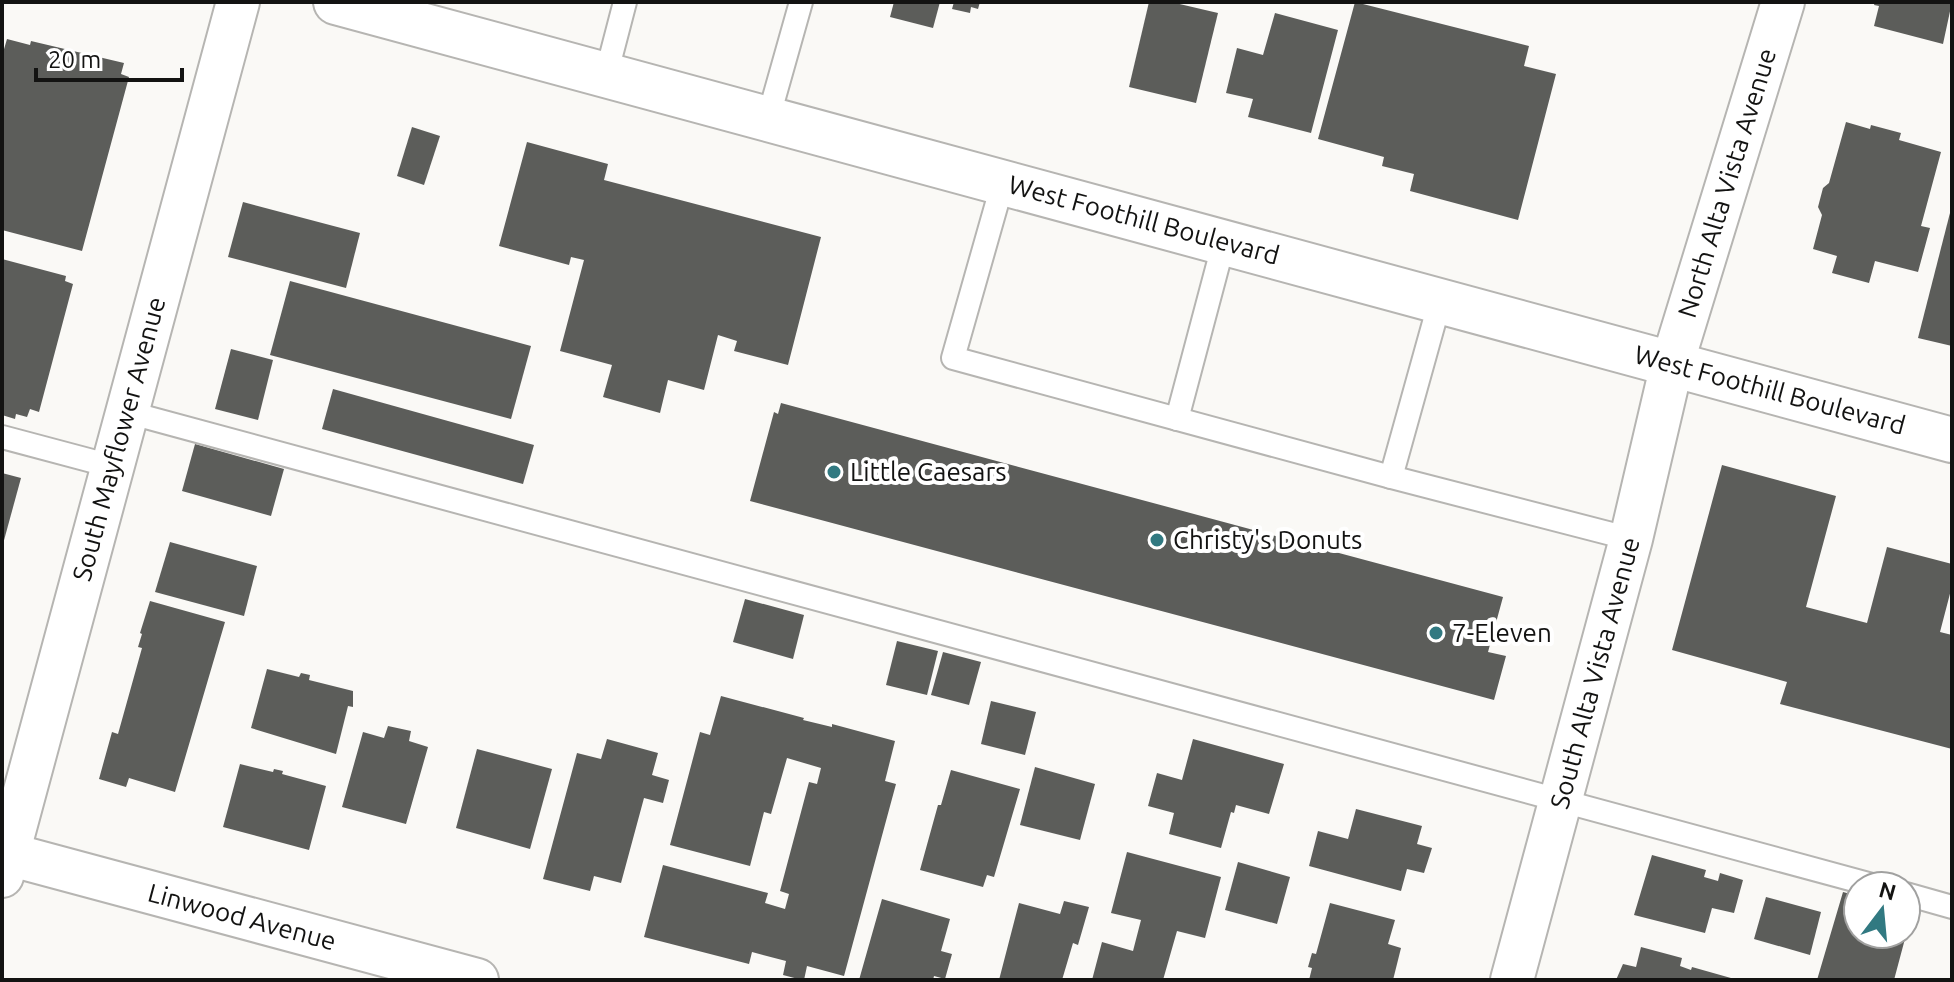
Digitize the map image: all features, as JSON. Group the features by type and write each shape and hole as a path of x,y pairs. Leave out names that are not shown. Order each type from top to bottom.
{"main road":[{"name":"West Foothill Boulevard","path":"336,2 1952,440"}],"street":[{"name":"South Mayflower Avenue","path":"5,865 238,2"},
{"name":"North Alta Vista Avenue","path":"1672,364 1783,2"},
{"name":"South Alta Vista Avenue","path":"1512,980 1631,539 1672,364"},
{"name":"Linwood Avenue","path":"5,865 477,980"}],"lane":[{"path":"606,75 625,2"},
{"path":"768,119 801,2"},
{"path":"1003,182 953,358 1631,539"},
{"path":"1177,419 1224,242"},
{"path":"1391,477 1440,301"},
{"path":"127,412 1842,877"},
{"path":"2,437 111,466"},
{"path":"1922,899 1952,907"}],"building":[{"path":"894,2 940,2 933,28 890,17"},
{"path":"954,2 980,2 978,9 971,7 970,13 952,9"},
{"path":"1149,2 1171,2 1218,13 1196,103 1129,87"},
{"path":"1355,2 1529,46 1524,66 1556,74 1518,220 1410,191 1414,174 1382,166 1384,157 1318,139"},
{"path":"1875,2 1952,2 1943,44 1874,26 1879,6 1874,5"},
{"path":"1275,13 1338,30 1311,133 1248,117 1253,99 1226,93 1237,48 1263,55"},
{"path":"7,39 30,45 31,41 124,63 121,74 129,77 82,251 2,230 2,56"},
{"path":"1846,122 1901,133 1899,140 1941,152 1921,226 1930,228 1918,272 1875,261 1869,283 1832,273 1837,256 1813,249 1822,215 1818,207 1823,188 1829,183"},
{"path":"412,127 440,136 424,185 397,176"},
{"path":"527,142 608,164 604,180 821,237 788,365 734,351 737,341 718,335 704,390 668,380 660,413 603,397 612,365 560,351 584,260 571,257 569,265 499,246"},
{"path":"243,202 360,233 346,288 228,257"},
{"path":"1952,209 1952,346 1918,338"},
{"path":"2,259 66,276 65,281 73,284 39,412 30,409 27,417 16,414 15,419 2,415"},
{"path":"290,281 531,346 511,419 270,355"},
{"path":"231,349 273,360 258,420 215,409"},
{"path":"333,389 534,445 523,484 322,429"},
{"path":"781,403 1503,597 1488,652 1506,656 1494,700 750,501 774,412 778,414"},
{"path":"195,444 284,469 271,516 182,491"},
{"path":"1722,465 1836,496 1806,607 1867,623 1887,547 1952,564 1952,586 1940,632 1952,635 1952,749 1780,704 1787,682 1672,650"},
{"path":"2,473 21,478 3,544 2,543"},
{"path":"170,542 257,566 244,616 155,592"},
{"path":"745,599 804,615 793,659 733,642"},
{"path":"150,601 225,622 175,792 129,778 126,787 99,779 112,732 118,734 142,648 138,647 140,633"},
{"path":"897,641 938,651 927,695 886,685"},
{"path":"943,652 981,662 969,705 931,695"},
{"path":"267,669 299,677 301,673 310,675 309,680 353,691 353,707 348,706 336,754 251,728"},
{"path":"721,696 803,720 832,727 832,724 895,741 885,781 896,784 844,976 807,966 802,980 783,975 786,961 752,952 749,964 644,937 663,865 768,893 765,903 785,909 789,894 780,891 809,782 817,784 821,768 787,758 771,814 764,812 750,866 670,845 700,732 710,735"},
{"path":"991,701 1036,712 1025,755 981,744"},
{"path":"388,726 411,731 409,741 428,747 406,824 342,807 363,732 384,738"},
{"path":"607,739 658,753 652,775 669,780 663,803 644,798 621,883 594,876 590,891 543,879 577,753 601,759"},
{"path":"1193,739 1284,764 1269,814 1236,805 1234,813 1231,812 1221,848 1169,834 1174,813 1148,806 1157,773 1182,780"},
{"path":"477,749 552,769 530,849 456,828"},
{"path":"240,764 273,772 274,769 283,771 282,774 326,786 309,850 223,827"},
{"path":"1035,767 1095,784 1080,840 1020,825"},
{"path":"951,770 1020,789 994,877 987,875 983,887 920,870"},
{"path":"1356,809 1422,826 1417,844 1432,848 1424,873 1407,869 1401,891 1309,866 1318,831 1348,839"},
{"path":"1127,852 1221,877 1205,938 1177,931 1163,980 1092,980 1102,942 1133,951 1141,920 1111,913"},
{"path":"1652,855 1706,870 1704,877 1718,881 1720,873 1743,880 1734,913 1712,908 1705,933 1634,915"},
{"path":"1238,862 1290,877 1277,924 1225,910"},
{"path":"1842,895 1842,950 1902,950 1894,980 1817,980"},
{"path":"1766,897 1821,912 1810,955 1754,939"},
{"path":"882,899 950,919 941,951 952,954 945,979 934,976 933,980 859,980"},
{"path":"1064,901 1089,907 1078,945 1073,943 1062,980 999,980 1019,903 1060,914"},
{"path":"1330,903 1395,920 1388,944 1401,948 1393,980 1309,980 1312,968 1308,967 1312,953 1316,954"},
{"path":"1641,947 1682,958 1680,966 1691,970 1692,967 1738,980 1616,980 1623,964 1636,967"}],"place":[{"name":"Little Caesars","path":"834,472"},
{"name":"Christy's Donuts","path":"1157,540"},
{"name":"7-Eleven","path":"1436,633"}]}
